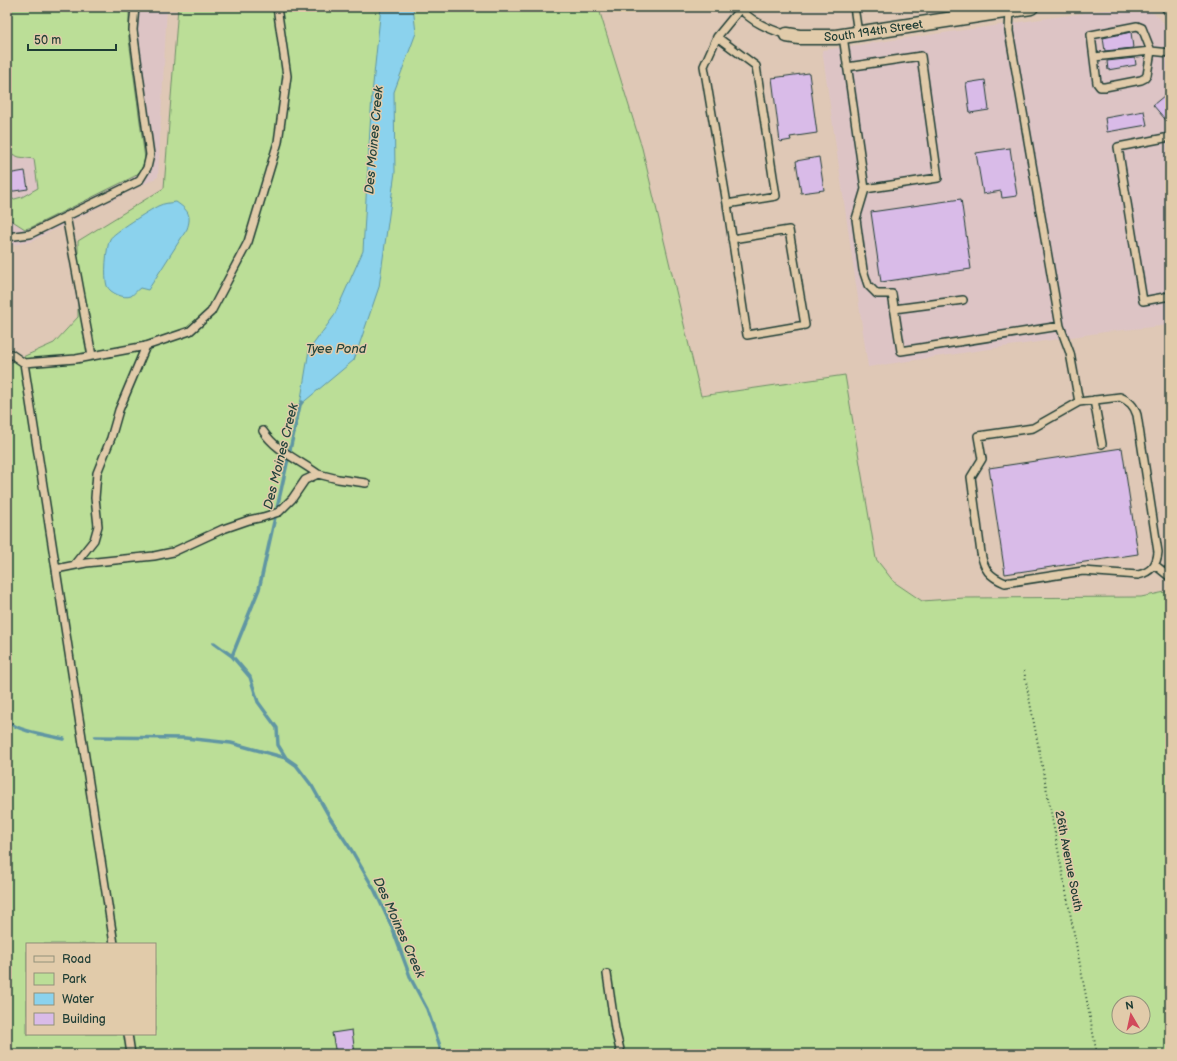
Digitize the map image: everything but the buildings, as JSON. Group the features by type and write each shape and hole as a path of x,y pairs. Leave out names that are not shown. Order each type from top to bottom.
{"street":[{"name":"South 194th Street","path":"787,35 822,38 843,36 1031,7"}],"lane":[{"path":"7,237 30,234 139,180 147,168 150,155 133,30 135,7"},
{"path":"7,353 24,363 76,359 146,346 190,331 211,312 248,242 278,142 288,76 277,7"},
{"path":"854,7 858,34"},
{"path":"732,238 789,230 805,325 747,334 704,66 717,37 740,8 760,24 771,30 787,35"},
{"path":"1010,10 1009,31 1060,326 1070,353 1079,402"},
{"path":"1137,26 1142,28 1151,51 1147,75 1145,78 1105,87 1100,87 1097,83 1094,56 1091,35 1137,26"},
{"path":"843,36 865,189 856,219 863,270 868,285 877,294 892,294 901,351 1060,326"},
{"path":"717,37 756,66 776,196 727,204"},
{"path":"1094,56 1151,51 1170,53"},
{"path":"847,67 921,56 938,178 865,189"},
{"path":"1170,137 1118,147 1143,301 1170,296"},
{"path":"66,216 92,356"},
{"path":"894,309 963,300"},
{"path":"74,565 87,551 94,540 98,526 95,498 97,473 111,438 119,410 146,346"},
{"path":"24,363 114,943"},
{"path":"1120,398 1126,400 1135,408 1158,559 1150,570 1138,575 1083,571 1005,583 995,579 988,572 983,563 971,478 982,459 978,436 1033,428 1079,402 1120,398"},
{"path":"1094,400 1102,444"},
{"path":"263,431 269,440 281,451 302,462 318,474 338,479 366,483"},
{"path":"56,569 74,565 154,556 173,552 223,529 279,512 292,499 305,480 318,474"},
{"path":"1155,565 1170,577"},
{"path":"606,974 615,1029 621,1054"},
{"path":"128,1035 131,1054"}],"path":[{"name":"26th Avenue South","path":"1024,671 1097,1054"}],"shaded area":[{"path":"7,7 167,7 158,177 30,242 7,246"},
{"path":"1127,7 1136,7 1148,10 1158,16 1170,32 1170,325 1105,332 868,367 822,50"}],"green space":[{"path":"7,7 126,7 129,10 129,40 145,159 141,170 135,176 32,227 25,229 11,220 7,221 7,201 22,197 38,188 34,159 19,157 7,152"},
{"path":"178,7 599,7 642,148 701,396 845,375 876,559 894,582 922,601 964,598 1141,597 1170,591 1170,1054 7,1054 7,364 54,343 78,317 78,241 164,188"}],"water":[{"name":"Tyee Pond","path":"381,7 413,7 416,33 394,92 395,172 379,287 354,360 300,405 309,350 334,316 363,251 372,94"},
{"path":"176,202 188,213 189,220 187,229 148,290 140,288 128,297 121,296 111,291 106,282 107,255 110,239 124,227 154,208 162,204"}],"waterway":[{"name":"Des Moines Creek","path":"232,656 259,589 300,405 302,402"},
{"name":"Des Moines Creek","path":"214,643 232,656 250,677 258,702 277,728 278,745 286,758 296,765 312,786 375,891 391,925 411,979 427,1009 442,1054"},
{"name":"Des Moines Creek","path":"7,721 19,728 64,739"},
{"name":"Des Moines Creek","path":"95,737 185,738 231,743 286,758"}]}
